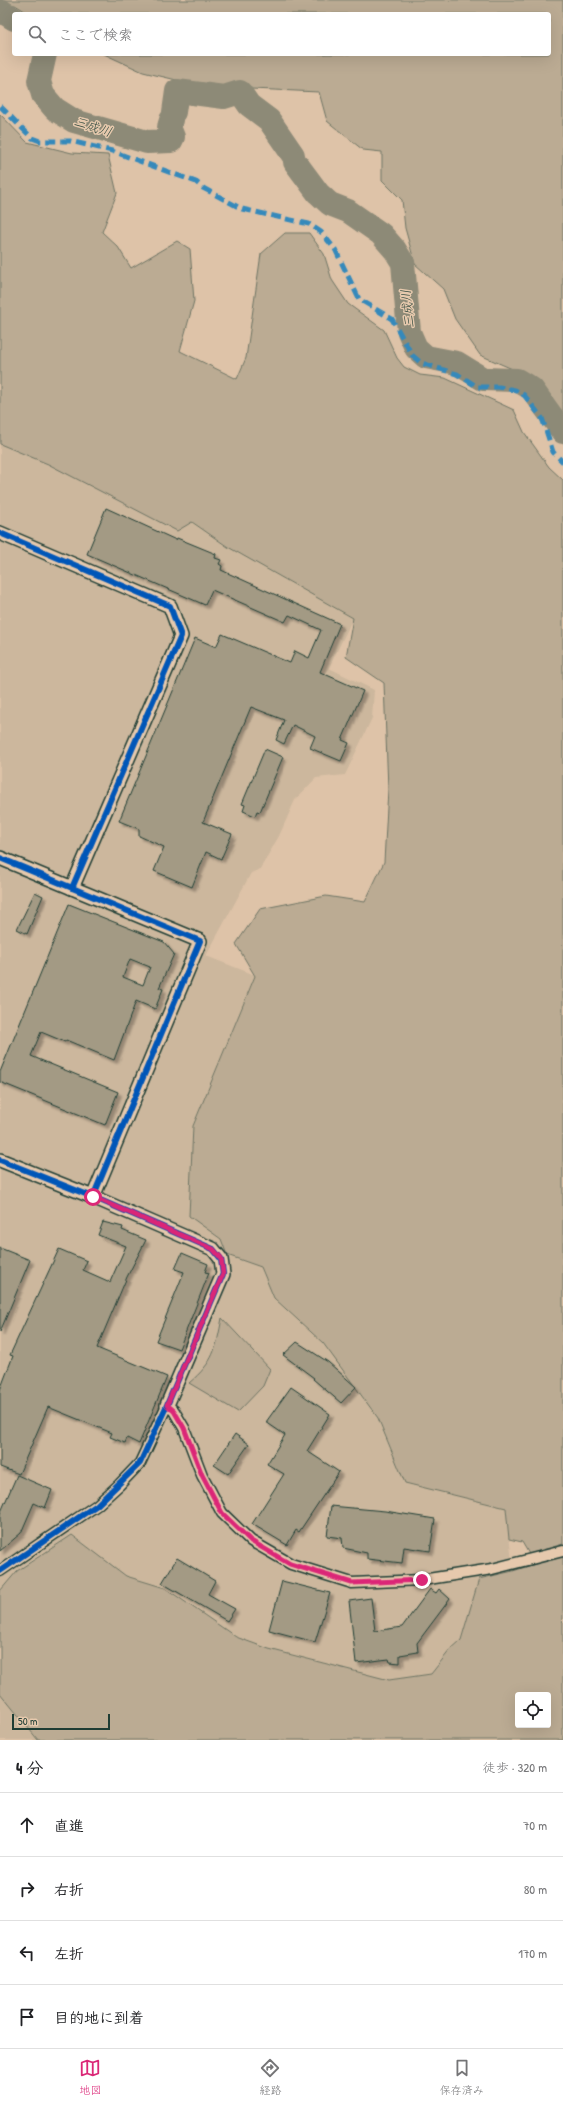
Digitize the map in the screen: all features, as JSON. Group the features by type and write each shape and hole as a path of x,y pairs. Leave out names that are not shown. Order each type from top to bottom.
{"street":[{"path":"0,533 170,606 181,636 72,888"},
{"path":"0,858 200,942 93,1197"},
{"path":"0,1160 93,1197 213,1249 221,1258 223,1274 167,1405 140,1463 97,1505 0,1571"},
{"path":"167,1405 174,1411 184,1428 202,1475 222,1513 251,1541 290,1564 352,1583 422,1580 492,1569 563,1550"}],"shaded area":[{"path":"0,0 563,0 563,444 558,438 533,389 517,371 480,355 455,319 443,289 415,264 405,228 402,200 382,180 382,152 363,150 327,121 319,92 206,87 143,72 108,56 551,56 551,12 27,12 15,5 0,4"},
{"path":"0,114 27,142 72,153 108,155 117,193 102,232 118,247 131,268 177,241 190,249 194,301 180,351 237,379 246,358 261,254 285,233 309,233 324,254 332,280 348,304 384,330 397,358 404,367 420,375 445,378 514,410 524,432 549,467 563,480 563,1544 529,1554 522,1542 509,1539 506,1508 405,1483 378,1418 323,1343 274,1298 261,1267 227,1255 221,1239 189,1216 193,1126 255,976 236,944 260,909 326,896 365,902 384,862 388,789 384,683 346,657 353,618 228,547 192,522 177,531 48,464 0,444"},
{"path":"0,444 192,522 228,547 353,618 329,668 374,690 372,718 345,775 316,778 295,800 279,836 260,869 251,873 206,956 255,975 193,1126 189,1215 221,1239 228,1255 261,1267 274,1298 323,1343 378,1418 405,1483 506,1508 513,1571 479,1579 461,1640 450,1650 431,1674 389,1680 269,1649 236,1637 165,1588 126,1576 72,1535 17,1571 0,1591"},
{"path":"222,1318 270,1369 263,1386 238,1412 189,1383 204,1368 213,1354 216,1347"},
{"path":"72,1535 126,1576 165,1588 236,1637 269,1649 389,1680 431,1674 450,1650 461,1640 479,1579 513,1571 563,1555 563,1619 561,1620 563,1622 563,1740 38,1740 0,1693 0,1591 17,1571"},
{"path":"0,1693 1,1694 38,1740 0,1740"}],"building":[{"path":"106,508 176,540 177,538 216,554 215,558 221,560 219,564 222,566 221,570 340,624 320,672 363,691 342,740 349,743 341,761 310,748 315,736 293,725 284,744 276,740 284,720 251,707 203,822 232,834 221,859 206,852 192,887 154,871 164,847 139,836 139,829 119,821 195,638 216,647 222,634 290,663 295,651 309,658 321,630 289,615 285,622 212,590 205,605 87,554"},
{"path":"265,749 283,757 260,812 257,811 255,816 243,811 245,805 242,804"},
{"path":"35,892 43,896 27,934 17,929"},
{"path":"69,904 164,942 174,954 159,988 163,989 155,1009 136,1001 114,1060 66,1040 65,1042 41,1032 31,1056 118,1092 105,1125 0,1082 0,1072","holes":["130,959 150,967 143,985 123,977"]},
{"path":"103,1222 123,1227 122,1230 146,1240 127,1277 97,1348 167,1377 139,1444 127,1438 125,1443 110,1437 112,1433 48,1407 19,1474 0,1467 0,1390 13,1356 10,1355 59,1249 87,1261 83,1270 110,1282 126,1246 98,1235"},
{"path":"0,1248 30,1260 0,1332"},
{"path":"182,1253 208,1264 205,1272 209,1273 179,1349 156,1341 184,1272 175,1269"},
{"path":"297,1342 328,1362 356,1387 341,1403 313,1379 314,1378 283,1355"},
{"path":"291,1387 330,1414 307,1451 339,1472 299,1532 296,1530 287,1545 252,1524 284,1474 267,1464 285,1435 266,1422"},
{"path":"235,1434 249,1444 228,1474 214,1465"},
{"path":"17,1475 52,1490 45,1508 34,1503 21,1533 0,1551 0,1514"},
{"path":"331,1506 385,1511 435,1519 430,1551 404,1547 402,1563 367,1559 367,1553 343,1548 342,1538 327,1536"},
{"path":"177,1558 215,1581 208,1594 235,1609 227,1621 162,1583"},
{"path":"282,1581 330,1593 315,1642 269,1630"},
{"path":"430,1589 436,1593 439,1589 450,1599 417,1643 418,1652 400,1655 400,1663 390,1662 389,1659 356,1663 349,1601 371,1598 375,1631 402,1627"}],"waterway":[{"name":"三成川","path":"0,10 12,18"},
{"name":"三成川","path":"45,56 39,81 43,95 55,109 74,121 147,142 171,141 173,137 169,127 171,120"},
{"name":"三成川","path":"174,112 177,91 224,97 240,92 249,105 269,120 293,155"},
{"name":"三成川","path":"295,162 318,193 330,204 348,211 381,234 395,250 403,263 409,332 416,348 426,357 457,363 483,379 517,380 532,389 563,432"}],"marked path":[{"path":"0,106 32,138 40,141 70,141 112,151 196,182 203,188 242,209 309,224 321,232 335,249 359,299 392,319 412,355 421,363 457,374 478,387 499,387 515,390 524,395 542,418 553,452 563,462"}],"cycle path":[{"path":"0,533 170,606 181,636 72,888"},
{"path":"0,858 200,941 93,1197"},
{"path":"0,1160 93,1197 213,1249 221,1259 223,1274 167,1405 140,1463 97,1505 0,1571"}],"route":[{"path":"93,1197 213,1249 221,1258 223,1274 167,1405 174,1411 184,1428 202,1475 222,1513 251,1541 290,1564 352,1583 422,1580"}]}
